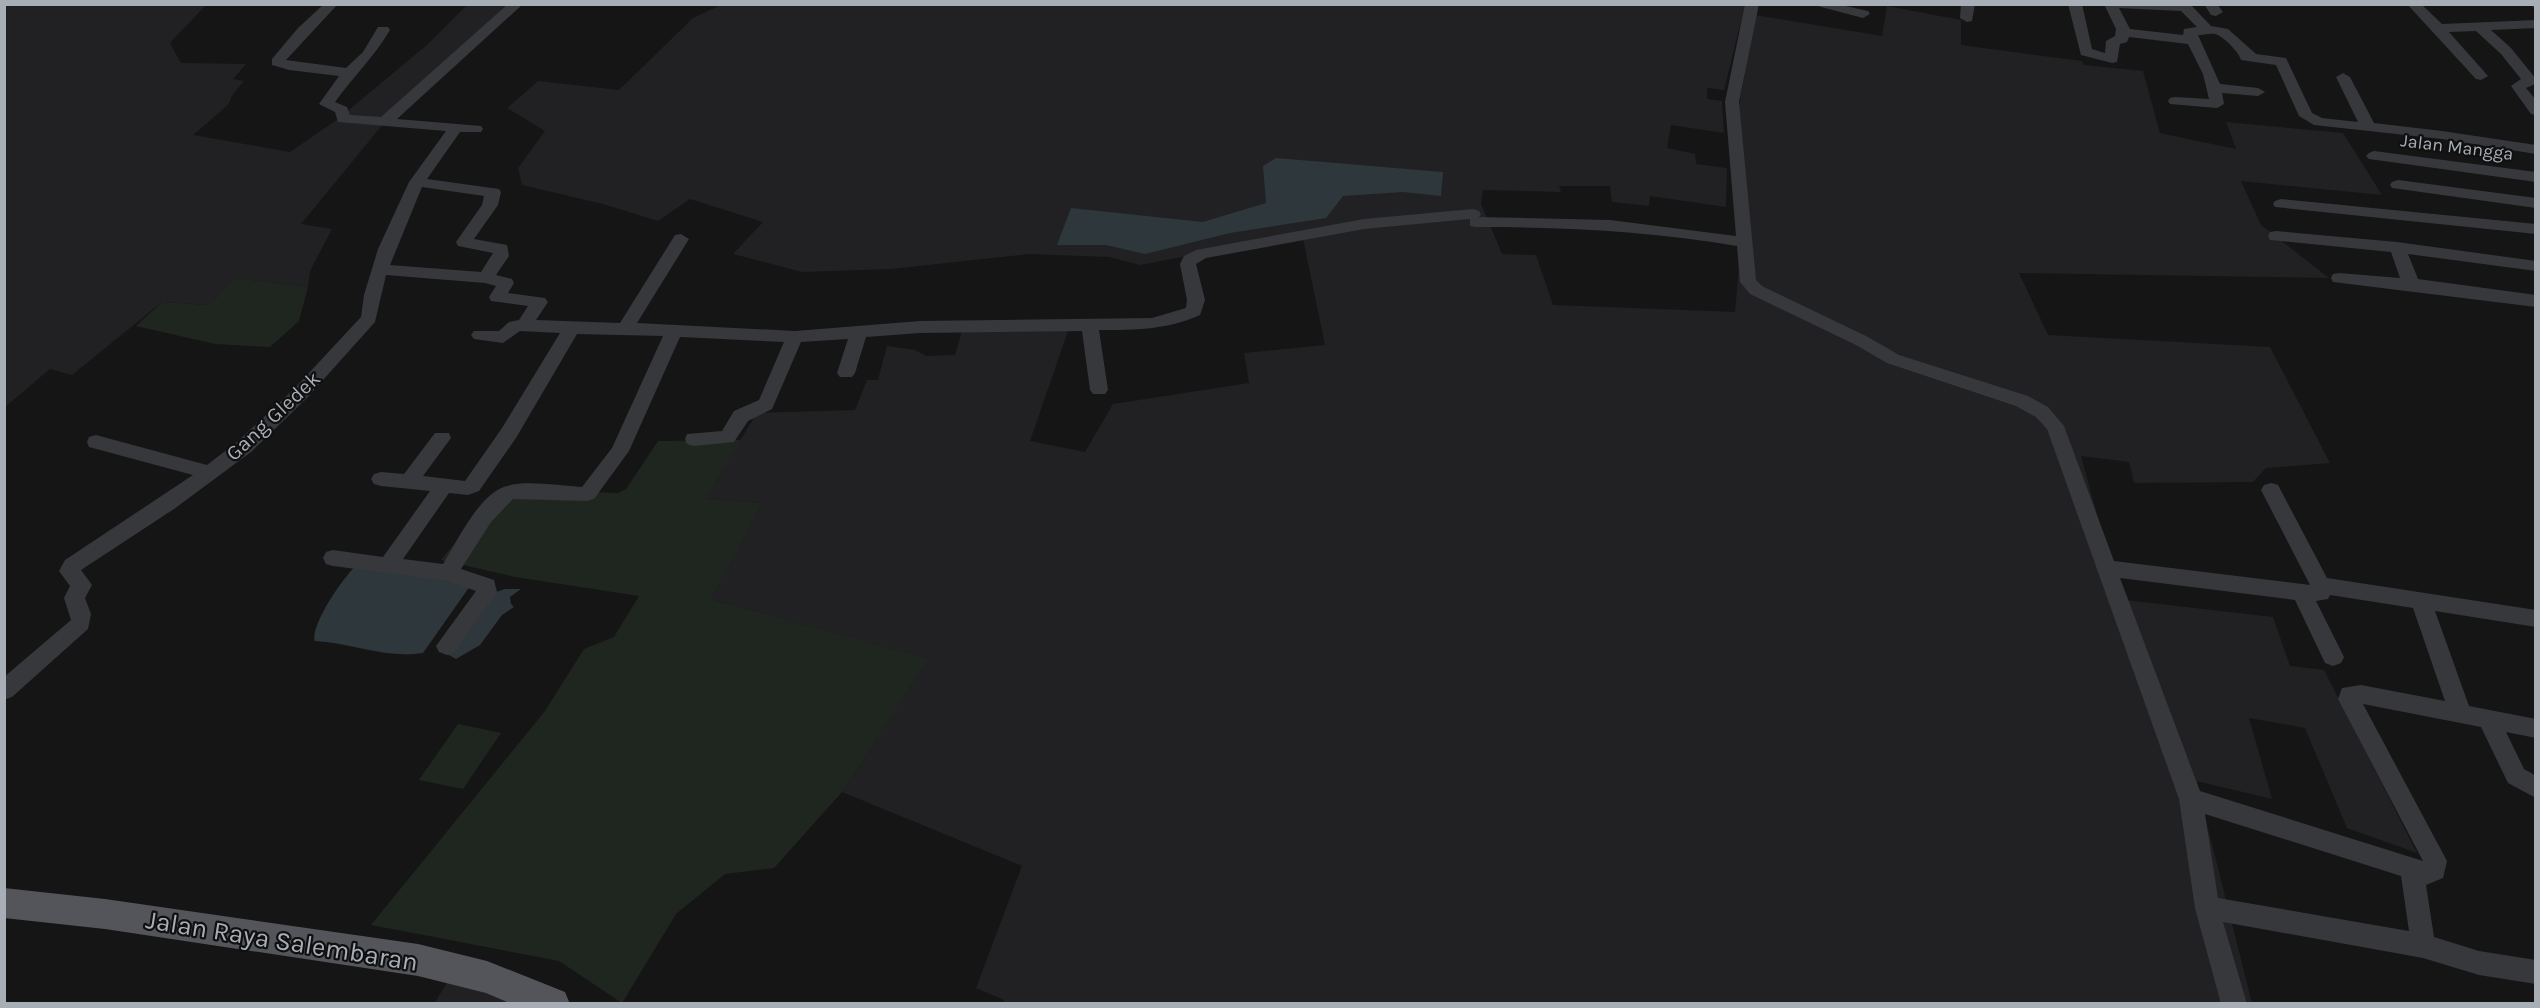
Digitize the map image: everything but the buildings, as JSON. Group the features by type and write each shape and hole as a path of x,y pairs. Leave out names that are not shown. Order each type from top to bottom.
{"main road":[{"name":"Jalan Raya Salembaran","path":"4,903 105,914 417,960 487,977 553,1004"}],"street":[{"path":"332,4 303,31 277,62 289,66 349,73"},
{"path":"383,123 517,4"},
{"path":"1752,4 1732,102 1748,282 1756,290 1862,341 1893,359 2022,401 2042,412 2055,426 2191,799 2207,908 2234,1004"},
{"path":"1816,4 1863,14"},
{"path":"2075,4 2083,47 2089,54 2113,59 2113,41 2122,39 2123,32 2110,4"},
{"path":"2119,4 2186,7 2200,34 2216,104 2175,101"},
{"path":"2413,4 2481,76"},
{"path":"2438,28 2462,25 2535,24"},
{"path":"2479,26 2506,51 2530,81 2531,85 2518,86 2535,111"},
{"path":"383,30 369,54 349,73 326,104 342,110 343,119 476,129"},
{"path":"2123,32 2200,34 2223,32 2228,39 2244,48 2249,58 2281,61 2306,116 2319,122 2535,150"},
{"path":"2343,77 2368,127"},
{"path":"2214,88 2258,92"},
{"name":"Gang Gledek","path":"4,691 83,620 74,598 82,585 69,571 71,567 167,504 207,472 224,463 300,394 359,331 369,318 379,269 386,249 417,182 456,128"},
{"name":"Jalan Mangga","path":"2374,156 2535,177"},
{"path":"417,182 493,192 490,205 464,240 466,243 501,249 501,256 485,278"},
{"path":"2398,185 2535,203"},
{"path":"2281,204 2535,229"},
{"path":"480,335 503,337 515,326 524,325 795,337 920,327 1152,324 1173,320 1194,312 1196,300 1188,264 1190,260 1202,254 1355,225 1474,218 1628,224 1743,242"},
{"path":"2276,236 2397,247 2535,269"},
{"path":"625,328 681,239"},
{"path":"2397,247 2411,284"},
{"path":"379,269 485,278 506,283 497,297 539,302 524,325"},
{"path":"2339,278 2411,284 2535,302"},
{"path":"1090,326 1099,390"},
{"path":"381,479 468,488 472,486 509,433 572,328"},
{"path":"448,573 491,507 502,495 510,492 587,494 620,451 674,330"},
{"path":"846,373 859,333"},
{"path":"694,439 727,437 741,416 766,404 795,337"},
{"path":"409,482 442,438"},
{"path":"96,442 207,472"},
{"path":"390,564 444,486"},
{"path":"2271,490 2311,589 2333,657"},
{"path":"333,558 448,573 487,586 487,592 447,646"},
{"path":"2108,568 2421,602 2535,619"},
{"path":"2421,602 2460,713"},
{"path":"2191,799 2412,871 2428,874 2435,870 2435,861 2349,699 2350,695 2361,694 2535,729"},
{"path":"2488,719 2516,776 2535,788"},
{"path":"2412,871 2423,946"},
{"path":"2207,908 2423,946 2479,963 2535,972"}],"shaded area":[{"path":"5,5 206,5 170,43 181,63 246,64 233,79 244,81 233,94 228,105 193,135 290,152 338,119 428,44 467,5 522,5 388,118 301,224 332,229 310,271 308,287 235,278 209,305 162,302 72,375 50,369 5,407"},
{"path":"721,5 1745,5 1724,90 1707,88 1707,99 1722,101 1724,133 1671,125 1667,148 1695,154 1696,164 1727,168 1726,207 1650,196 1649,206 1612,202 1610,186 1559,186 1561,192 1483,190 1481,204 1502,254 1536,255 1553,305 1735,312 1744,209 1737,118 1755,15 1882,36 1887,6 1961,20 1961,45 2082,61 2084,65 2143,71 2160,133 2236,149 2226,122 2343,133 2382,195 2241,181 2261,225 2329,278 2019,273 2048,335 2270,347 2330,463 2266,468 2253,482 2134,483 2129,462 2081,456 2104,540 2125,600 2273,617 2290,666 2324,670 2417,853 2347,828 2305,728 2249,718 2272,799 2196,781 2252,1003 1003,1003 1004,1000 976,988 1022,866 842,792 927,659 711,599 761,503 704,499 757,413 855,410 867,380 878,380 887,346 915,350 926,356 955,355 962,331 1068,331 1030,441 1085,452 1113,404 1249,383 1244,353 1325,345 1302,234 1140,265 1109,257 1029,254 891,269 802,272 733,254 763,222 690,199 658,221 603,204 522,185 518,168 545,131 507,108 538,81 619,90 693,18"},
{"path":"1276,158 1443,172 1441,196 1403,192 1343,196 1326,218 1230,233 1145,254 1106,245 1057,245 1071,208 1203,222 1266,203 1263,166"},
{"path":"235,278 308,287 299,321 270,347 215,344 136,326 162,302 209,305"},
{"path":"741,440 705,499 762,503 711,599 928,659 842,792 774,868 725,874 676,914 622,1003 559,961 371,925 545,711 584,649 614,637 639,596 515,577 441,560 494,496 505,489 618,493 626,489 658,441"},
{"path":"359,563 394,566 470,586 423,653 396,654 315,641 315,633 323,612 338,588"},
{"path":"505,589 521,589 510,597 514,607 502,615 480,645 456,659 445,653 496,592"},
{"path":"458,724 501,733 463,789 419,780"},
{"path":"448,981 524,1004 434,1004"}]}
